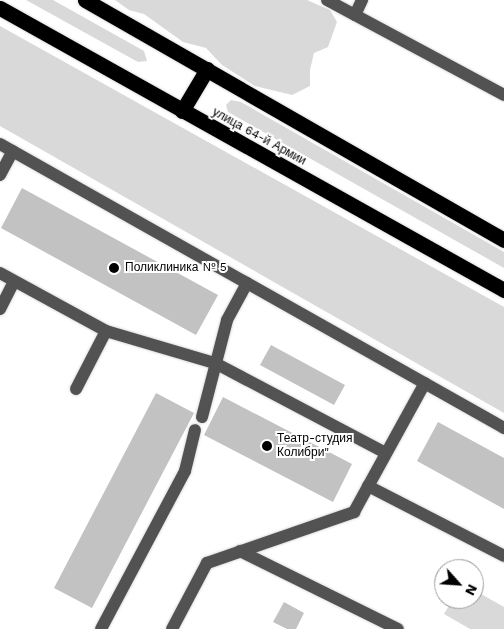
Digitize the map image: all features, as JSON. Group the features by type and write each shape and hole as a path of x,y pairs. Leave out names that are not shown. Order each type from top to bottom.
{"highway":[{"path":"85,0 504,240"},
{"name":"улица 64-й Армии","path":"0,8 504,290"},
{"path":"182,111 207,70"}],"street":[{"path":"327,0 504,95"},
{"path":"355,15 362,0"},
{"path":"0,144 504,428"},
{"path":"0,175 13,151"},
{"path":"0,274 106,331 215,363 386,454"},
{"path":"0,308 14,282"},
{"path":"202,417 227,320 247,283"},
{"path":"76,389 106,331"},
{"path":"172,629 207,563 354,512 425,383"},
{"path":"101,629 184,471 195,430"},
{"path":"368,486 504,556"},
{"path":"240,551 398,629"}],"shaded area":[{"path":"26,0 53,0 144,51 147,61 138,62"},
{"path":"115,0 307,0 330,10 337,22 328,47 314,53 310,70 310,86 292,95 255,86 222,65 206,48 183,42 144,14 129,10"},
{"path":"0,26 504,307 504,413 0,126"},
{"path":"231,100 241,102 504,252 504,268 228,112 226,105"},
{"path":"484,596 504,607 504,629 470,629 444,614 447,609 484,609"}],"building":[{"path":"22,188 218,295 196,335 1,228"},
{"path":"271,345 345,385 334,405 260,365"},
{"path":"156,393 194,413 92,608 54,588"},
{"path":"223,397 352,464 333,502 204,435"},
{"path":"438,422 504,458 504,509 417,461"},
{"path":"284,602 304,613 296,629 287,629 273,622"}],"place":[{"name":"Поликлиника № 5","path":"114,268"},
{"name":"Театр-студия Колибри\"","path":"267,446"}]}
